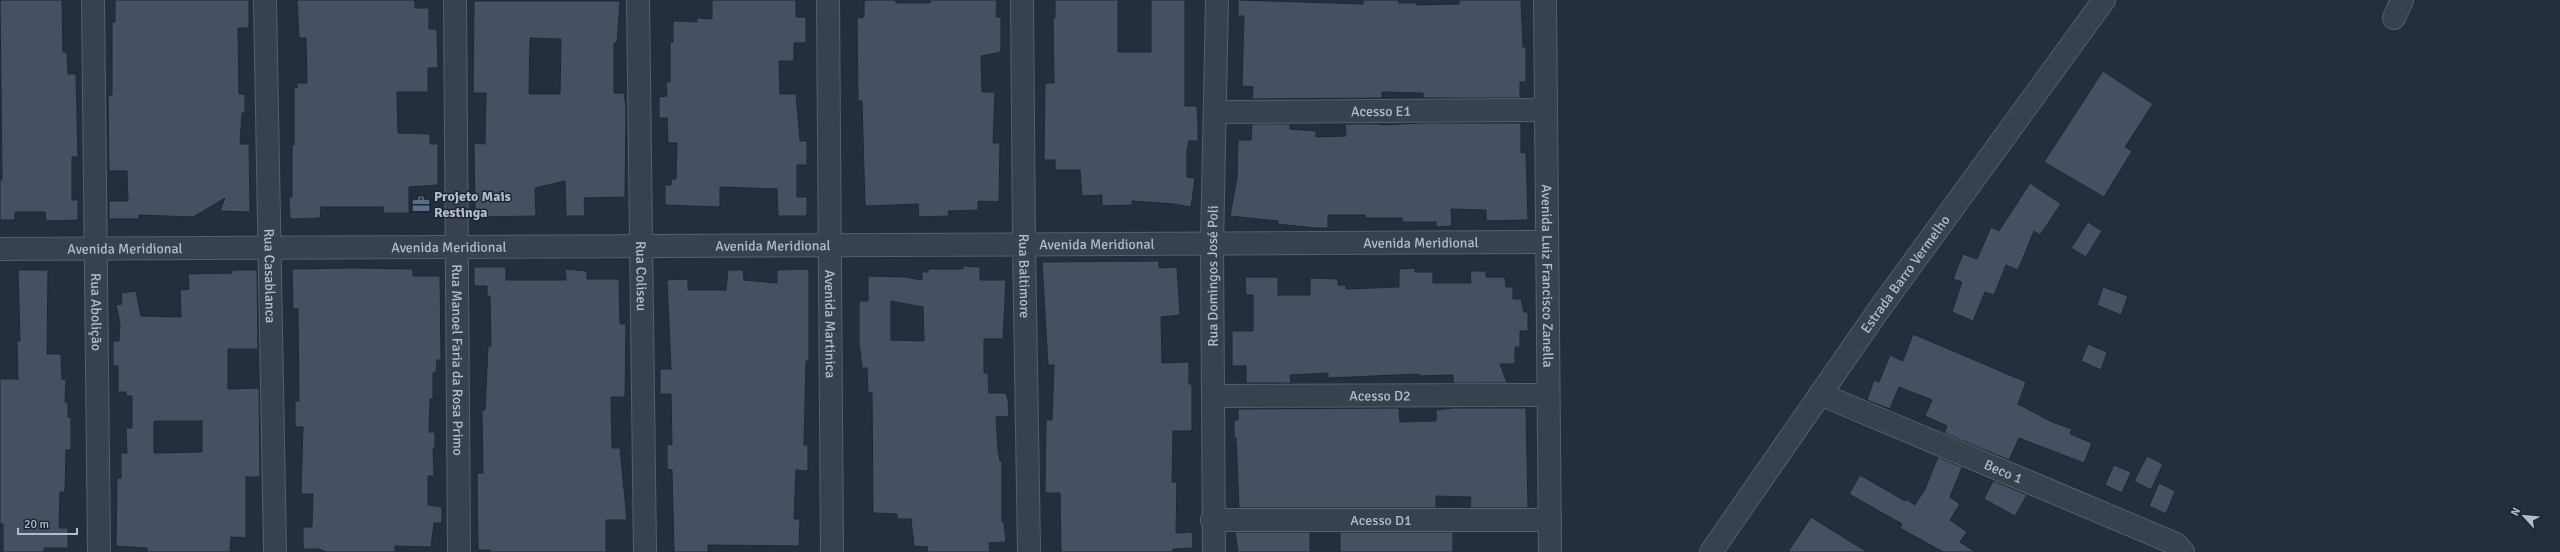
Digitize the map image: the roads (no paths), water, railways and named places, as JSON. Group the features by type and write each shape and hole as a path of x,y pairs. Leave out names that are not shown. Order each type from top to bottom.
{"street":[{"name":"Rua Abolição","path":"93,0 99,552"},
{"name":"Rua Casablanca","path":"265,0 275,552"},
{"name":"Rua Manoel Faria da Rosa Primo","path":"455,0 458,248 459,552"},
{"name":"Rua Coliseu","path":"638,0 645,552"},
{"name":"Avenida Martinica","path":"828,0 831,246 832,552"},
{"name":"Rua Baltimore","path":"1022,0 1024,243 1030,552"},
{"name":"Rua Domingos José Poli","path":"1214,552 1212,520 1212,245 1217,0"},
{"name":"Avenida Luiz Francisco Zanella","path":"1545,0 1550,552"},
{"name":"Estrada Barro Vermelho","path":"1711,552 1820,394 2104,0"},
{"name":"Acesso E1","path":"1215,112 1546,110"},
{"name":"Avenida Meridional","path":"0,249 831,246 1024,243 1212,245 1547,242"},
{"name":"Beco 1","path":"1820,394 2176,544 2183,552"},
{"name":"Acesso D2","path":"1213,396 1548,395"},
{"name":"Acesso D1","path":"1212,520 1550,520"}],"place":[{"name":"Projeto Mais Restinga","path":"421,204"}]}
